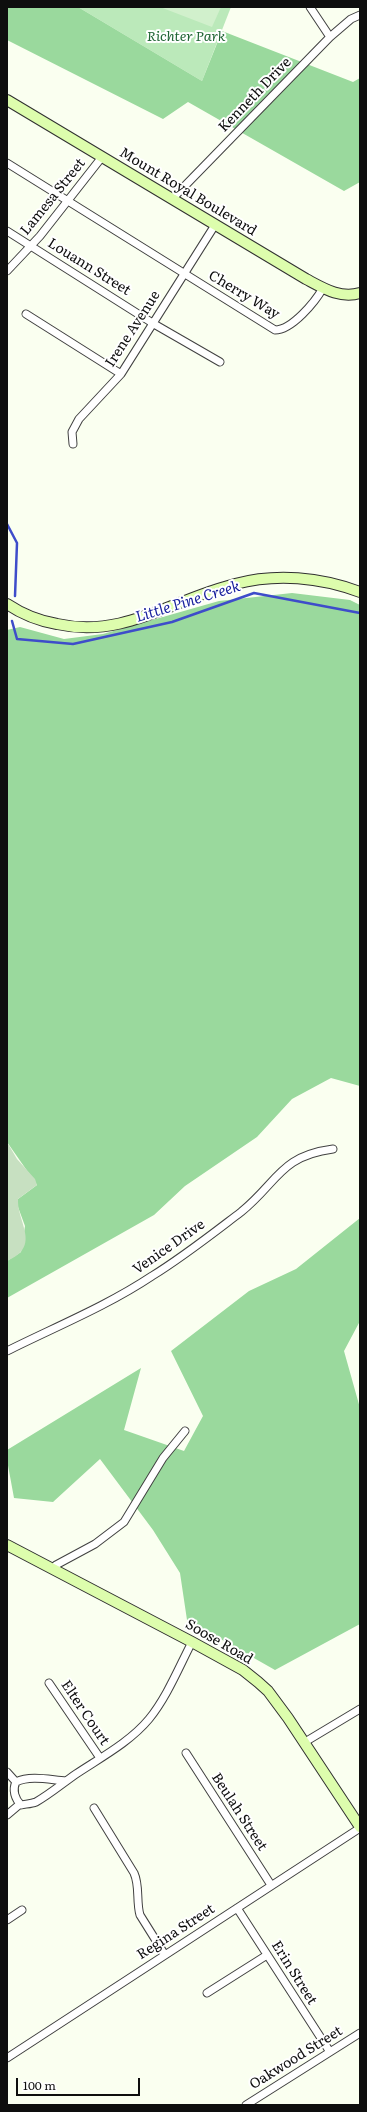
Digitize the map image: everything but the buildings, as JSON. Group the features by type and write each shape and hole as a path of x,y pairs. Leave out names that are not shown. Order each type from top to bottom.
{"street":[{"path":"310,7 330,37"},
{"name":"Kenneth Drive","path":"172,199 330,37 351,19 360,15"},
{"name":"Mount Royal Boulevard","path":"7,100 215,225 324,288 344,295 360,293"},
{"name":"Lamesa Street","path":"7,271 40,236 102,157"},
{"path":"7,163 184,274"},
{"name":"Irene Avenue","path":"74,444 72,432 79,419 121,374 154,324 215,225"},
{"name":"Louann Street","path":"7,231 154,324 220,362"},
{"name":"Cherry Way","path":"184,274 275,330 280,330 309,308 324,288"},
{"path":"26,314 121,374"},
{"path":"7,604 38,619 66,626 86,628 106,627 134,621 216,590 252,580 285,578 307,579 328,582 360,592"},
{"name":"Venice Drive","path":"7,1351 148,1279 241,1211 291,1163 308,1153 333,1149"},
{"path":"52,1569 56,1565 95,1544 124,1522 163,1458 186,1430"},
{"name":"Soose Road","path":"7,1545 192,1642 243,1670 258,1682 277,1702 360,1828"},
{"path":"7,1816 20,1804 34,1802 100,1758 137,1731 149,1719 160,1702 192,1642"},
{"name":"Elter Court","path":"49,1683 100,1758"},
{"path":"304,1742 360,1709"},
{"name":"Beulah Street","path":"186,1754 271,1885"},
{"path":"7,1772 16,1782"},
{"path":"16,1782 36,1779 66,1781"},
{"path":"16,1782 14,1793 20,1804"},
{"path":"94,1808 134,1872 138,1883 138,1908 140,1915 165,1955"},
{"name":"Regina Street","path":"7,2058 360,1828"},
{"name":"Erin Street","path":"237,1908 330,2052"},
{"path":"7,1920 22,1910"},
{"path":"207,1993 267,1955"},
{"name":"Oakwood Street","path":"246,2105 360,2033"}],"green space":[{"path":"8,7 78,7 202,81 222,31 353,82 360,78 360,182 344,191 188,102 163,119 7,40"},
{"name":"Richter Park","path":"78,7 231,7 202,81"},
{"path":"160,7 221,7 212,27"},
{"path":"292,593 350,600 360,605 360,1086 331,1078 292,1099 257,1137 185,1186 154,1215 7,1298 7,1261 21,1252 25,1226 18,1207 18,1199 37,1185 7,1142 7,630 20,627 64,639 103,634 219,601"},
{"path":"7,1142 17,1159 35,1179 37,1185 18,1199 26,1241 23,1248 17,1255 7,1261"},
{"path":"360,1218 360,1321 344,1351 360,1408 360,1624 275,1670 187,1620 180,1573 153,1530 100,1459 53,1502 14,1498 7,1460 7,1450 141,1368 124,1430 184,1451 203,1416 171,1351 249,1291 296,1269"}],"waterway":[{"name":"Little Pine Creek","path":"7,524 17,543 15,596"},
{"name":"Little Pine Creek","path":"12,621 17,639 73,644 172,622 254,593 360,613"}]}
